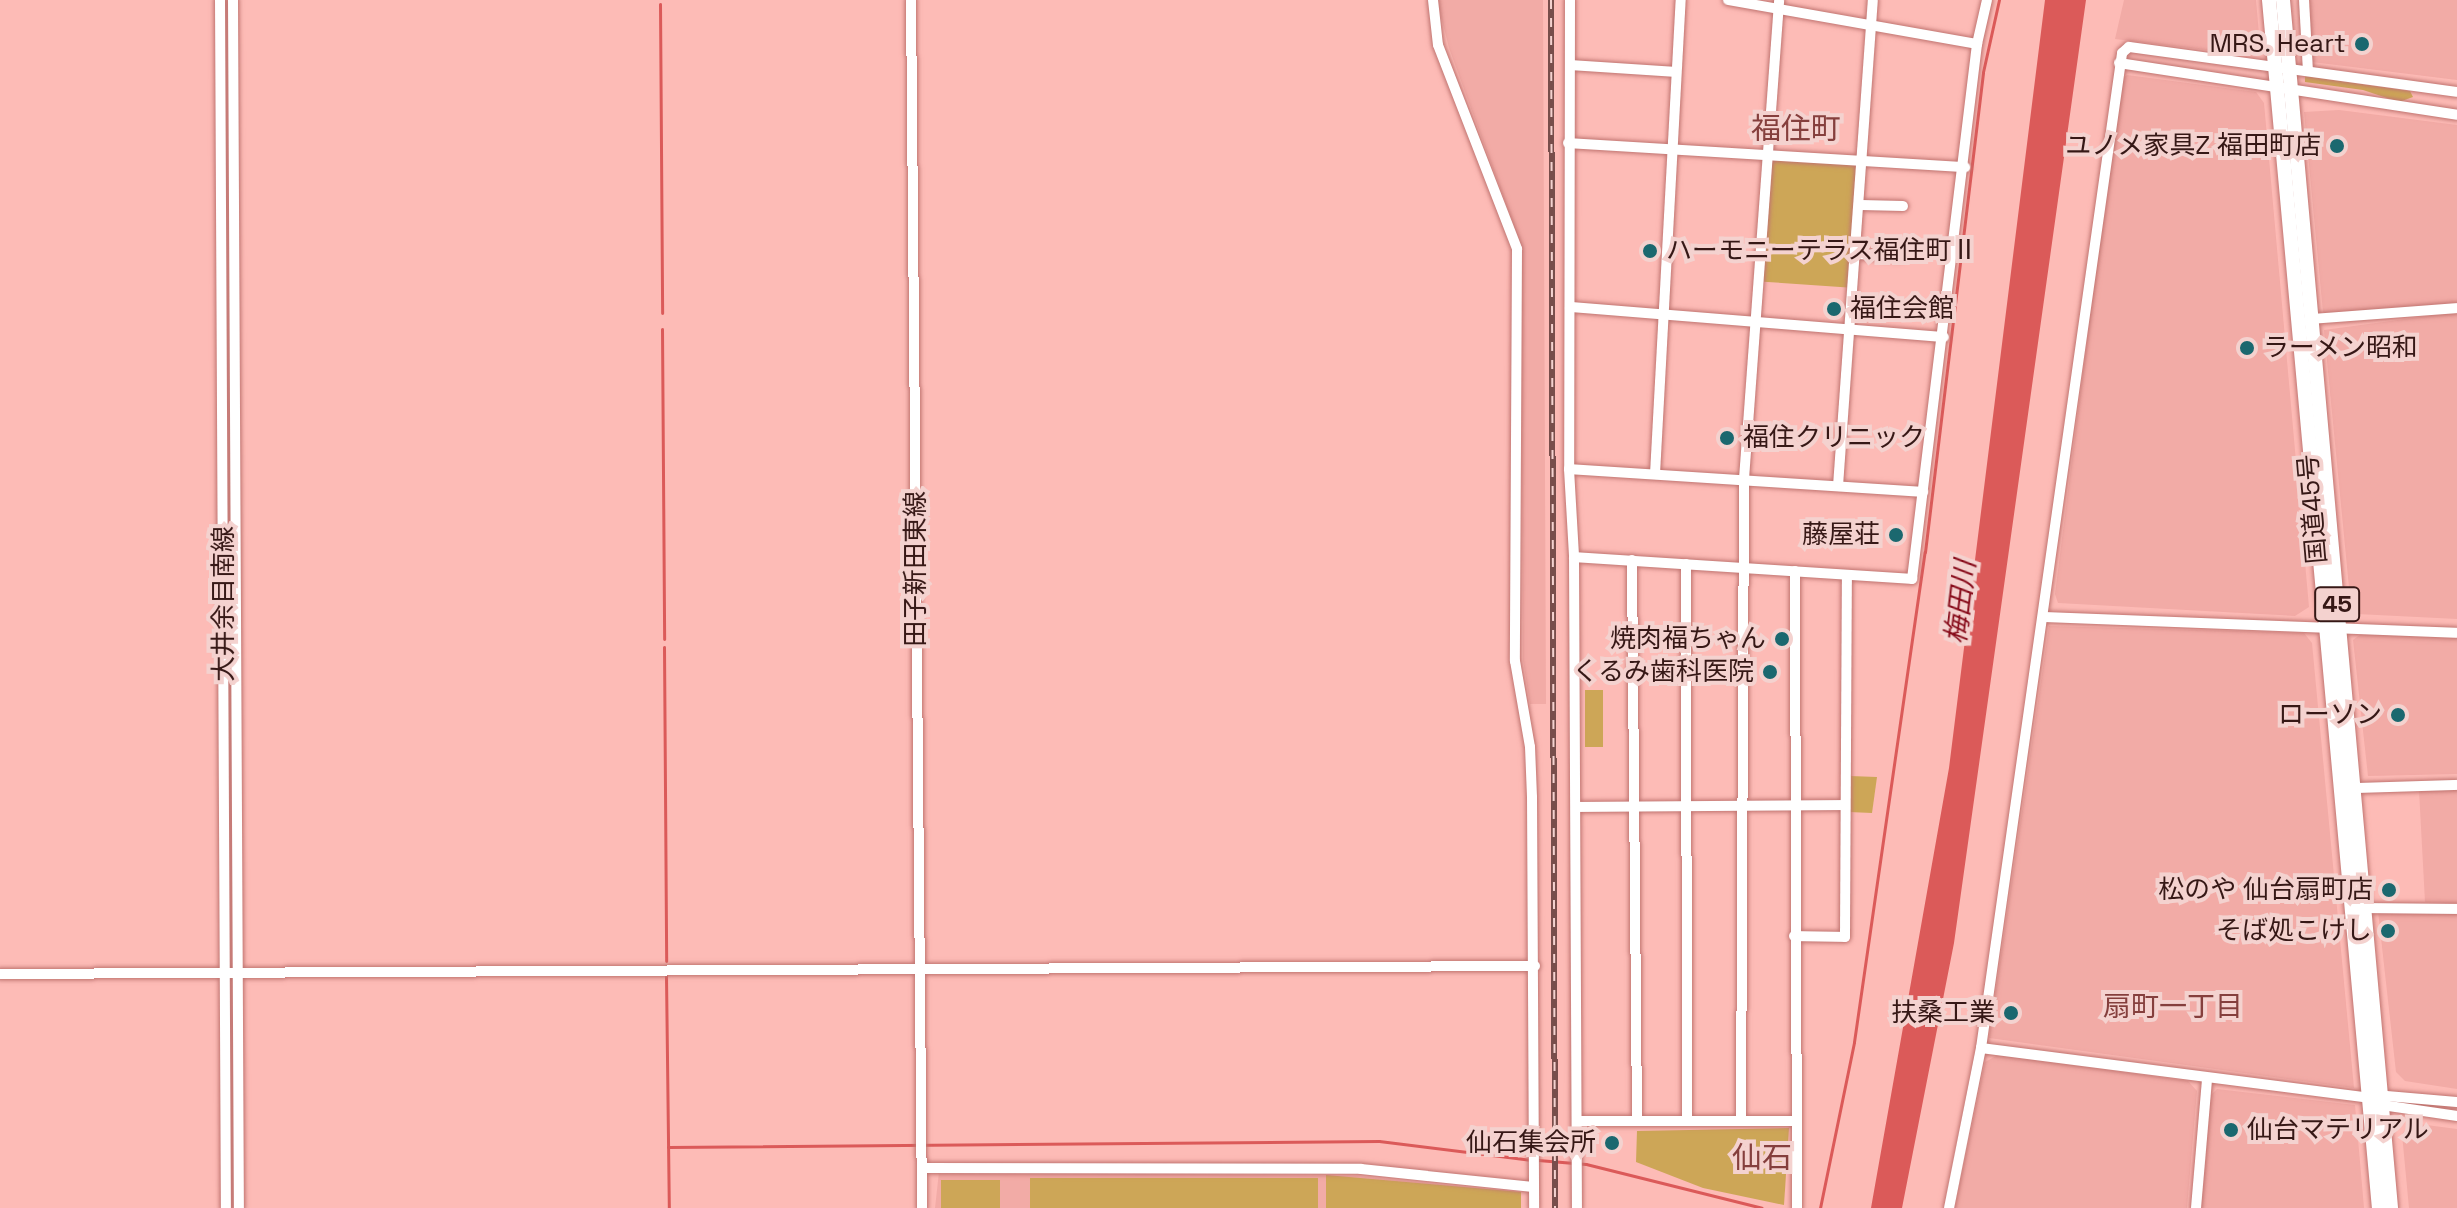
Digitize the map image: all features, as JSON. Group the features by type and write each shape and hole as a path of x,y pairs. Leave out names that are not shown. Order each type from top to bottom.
{"highway":[{"name":"国道45号","path":"2269,0 2311,319 2365,908 2377,1098 2379,1208"},
{"name":"国道45号","path":"2280,68 2283,0"},
{"name":"国道45号","path":"2282,87 2324,627 2391,1208"}],"street":[{"name":"大井余目南線","path":"220,0 232,971 226,1208"},
{"path":"233,0 232,971 239,1208"},
{"name":"田子新田東線","path":"911,0 917,969 923,1168"},
{"path":"1433,0 1438,45 1517,249 1515,661 1530,747 1535,966 1534,1208"},
{"path":"1570,0 1569,469 1574,557 1577,807 1577,1208"},
{"path":"1655,474 1667,314 1671,149 1681,0"},
{"path":"1728,0 1779,4 1977,44"},
{"path":"1838,486 1861,205 1873,0"},
{"path":"1574,557 1912,579 1965,167 1977,44 1987,0"},
{"path":"2304,0 2308,71"},
{"path":"1741,1121 1741,568 1744,479 1779,4"},
{"path":"1949,1208 1981,1048 2119,63 2129,47 2457,92"},
{"path":"2119,63 2457,115"},
{"path":"1571,65 1676,72"},
{"path":"1568,143 1965,167"},
{"path":"1861,205 1903,206"},
{"path":"1857,254 1901,256"},
{"path":"1570,307 1944,337"},
{"path":"2311,319 2457,308"},
{"path":"1569,469 1923,492"},
{"path":"1632,560 1637,1120"},
{"path":"1686,564 1687,1121"},
{"path":"1795,571 1794,1121 1797,1208"},
{"path":"1794,936 1845,937 1847,576"},
{"path":"2043,617 2457,633"},
{"path":"2354,788 2457,785"},
{"path":"1577,807 1845,805"},
{"path":"2365,908 2457,909"},
{"path":"0,974 1535,966"},
{"path":"1981,1048 2207,1080 2377,1098 2457,1102"},
{"path":"2196,1208 2207,1080"},
{"path":"2377,1098 2457,1116"},
{"path":"1577,1121 1794,1121"},
{"path":"922,1208 923,1168 1361,1169 1533,1187"}],"shaded area":[{"path":"1437,0 1543,0 1546,704 1530,704 1523,660 1521,245 1449,48"},
{"path":"2045,0 2086,0 1954,943 1902,1208 1871,1208 1949,768"},
{"path":"2124,0 2256,0 2260,45 2249,55 2115,39"},
{"path":"2310,0 2457,0 2457,80 2312,62"},
{"path":"2127,75 2256,92 2264,103 2309,607 2295,616 2058,603 2055,594 2120,80"},
{"path":"2305,76 2410,91 2413,97 2399,102 2363,90 2305,82"},
{"path":"2339,110 2457,125 2457,303 2332,318 2323,312 2304,112"},
{"path":"1772,159 1860,165 1851,288 1763,282"},
{"path":"2457,312 2457,619 2357,614 2351,608 2324,330"},
{"path":"2049,626 2304,633 2312,643 2354,1088 1989,1038"},
{"path":"2361,634 2457,638 2457,774 2368,776 2353,640"},
{"path":"1585,690 1603,690 1603,747 1585,747"},
{"path":"1850,776 1877,777 1872,813 1849,812"},
{"path":"2457,789 2457,903 2425,902 2419,790"},
{"path":"2378,911 2457,912 2457,1089 2405,1081 2396,1072"},
{"path":"1998,1055 2188,1081 2197,1091 2187,1208 1955,1208 1985,1062"},
{"path":"2217,1089 2355,1105 2364,1208 2201,1208 2211,1095"},
{"path":"2411,1123 2457,1129 2457,1208 2409,1208 2402,1134"},
{"path":"1789,1128 1784,1205 1703,1188 1636,1162 1637,1131"},
{"path":"939,1172 1355,1176 1521,1192 1521,1208 935,1208"},
{"path":"1326,1175 1521,1192 1521,1208 1326,1208"},
{"path":"1030,1178 1318,1178 1318,1208 1030,1208"},
{"path":"941,1180 1000,1180 1000,1208 941,1208"}],"waterway":[{"path":"1820,1208 1854,1042 1925,552 1983,72 1999,0"},
{"path":"660,4 662,313"},
{"path":"662,329 664,639"},
{"path":"664,647 666,961"},
{"path":"666,976 669,1208"},
{"path":"668,1147 1379,1141 1531,1160"},
{"path":"1538,1160 1586,1164 1762,1208"}],"railway":[{"path":"1551,0 1555,1208"}],"place":[{"name":"MRS. Heart","path":"2362,44"},
{"name":"ユノメ家具Z 福田町店","path":"2337,146"},
{"name":"ハーモニーテラス福住町Ⅱ","path":"1650,251"},
{"name":"福住会館","path":"1834,309"},
{"name":"ラーメン昭和","path":"2247,348"},
{"name":"福住クリニック","path":"1727,438"},
{"name":"藤屋荘","path":"1896,535"},
{"name":"焼肉福ちゃん","path":"1782,639"},
{"name":"くるみ歯科医院","path":"1770,672"},
{"name":"ローソン","path":"2398,715"},
{"name":"松のや 仙台扇町店","path":"2389,890"},
{"name":"そば処こけし","path":"2388,931"},
{"name":"扶桑工業","path":"2011,1013"},
{"name":"仙台マテリアル","path":"2231,1130"},
{"name":"仙石集会所","path":"1612,1143"}],"district":[{"name":"福住町","path":"1796,129"},
{"name":"扇町一丁目","path":"2173,1006"},
{"name":"仙石","path":"1762,1158"}],"water label":[{"name":"梅田川","path":"1960,602"}]}
